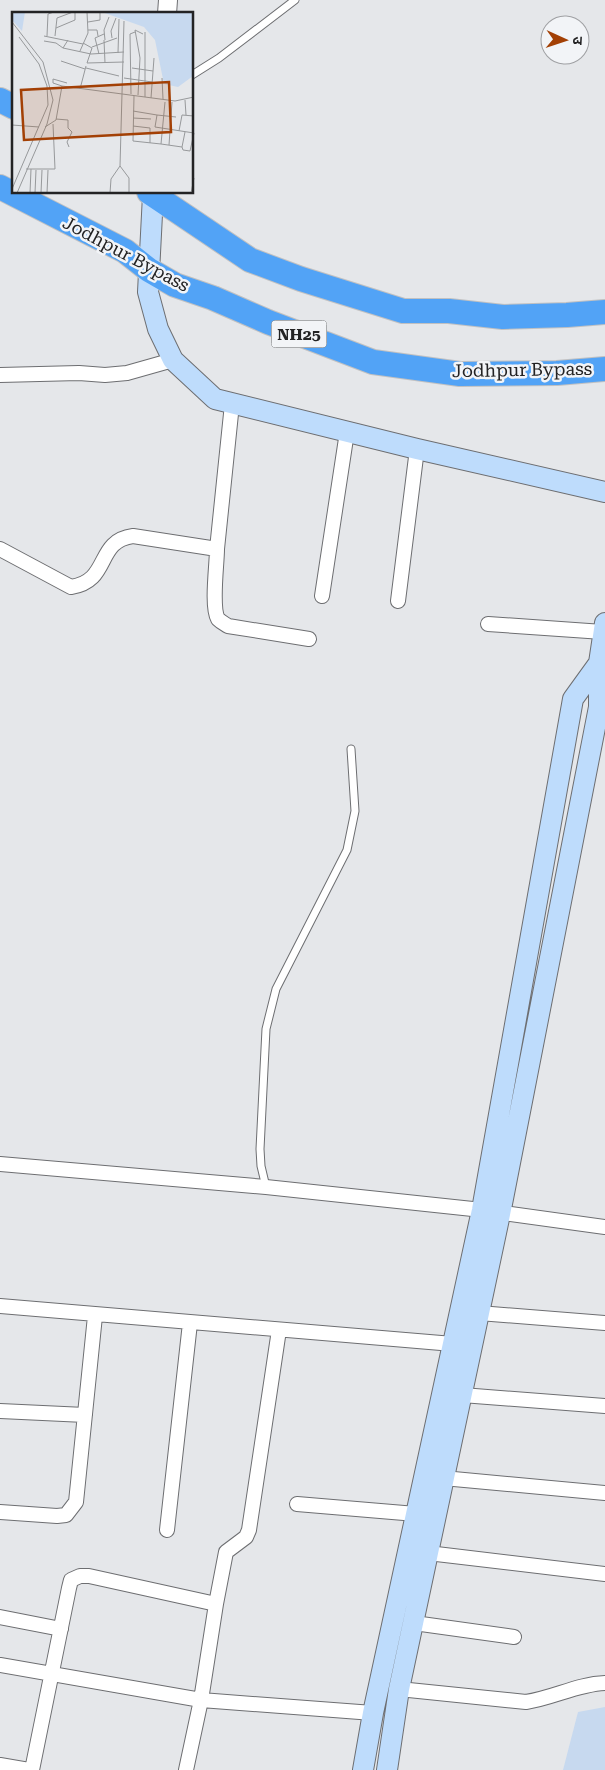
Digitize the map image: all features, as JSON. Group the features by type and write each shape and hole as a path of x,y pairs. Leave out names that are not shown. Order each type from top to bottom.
{"highway":[{"path":"0,100 12,107"},
{"name":"Jodhpur Bypass","path":"0,187 12,193"},
{"name":"Jodhpur Bypass","path":"14,194 124,251 149,270 175,285 214,298 268,322 374,362 460,374 557,373 605,368"},
{"path":"153,194 250,260 301,279 403,311 449,311 503,316 567,315 605,312"}],"main road":[{"path":"152,194 148,292 158,328 173,360 215,399 417,449 605,492"},
{"path":"364,1770 373,1713 453,1344 491,1212 602,708 599,663 604,627"},
{"path":"387,1770 399,1689 478,1313 491,1212 573,699 599,663"}],"street":[{"path":"0,375 105,375 126,373 173,360"},
{"path":"232,404 217,550 216,608 218,618 228,626 309,639"},
{"path":"322,596 347,432"},
{"path":"398,601 417,449"},
{"path":"0,549 71,587 83,585 93,579 112,544 122,537 133,536 217,550"},
{"path":"488,624 604,627"},
{"path":"573,699 602,708"},
{"path":"0,1164 266,1187 491,1212 605,1227"},
{"path":"0,1306 95,1316 453,1344"},
{"path":"478,1313 605,1323"},
{"path":"0,1512 66,1515 76,1502 95,1316"},
{"path":"167,1530 190,1323"},
{"path":"186,1770 201,1700 226,1552 246,1537 249,1530 279,1330"},
{"path":"462,1395 605,1406"},
{"path":"0,1411 85,1415"},
{"path":"443,1478 605,1493"},
{"path":"297,1504 416,1514"},
{"path":"428,1553 605,1574"},
{"path":"0,1765 31,1770 53,1674 71,1580 80,1576 90,1576 216,1604"},
{"path":"0,1617 62,1629"},
{"path":"414,1623 514,1637"},
{"path":"0,1665 201,1700 373,1713"},
{"path":"399,1689 526,1702 584,1685 605,1683"}],"lane":[{"path":"194,74 219,58 295,0"},
{"path":"266,1187 260,1149 266,1029 269,1009 280,981 347,850 355,811 351,749"}],"shaded area":[{"path":"605,1707 605,1770 563,1770 578,1712"}]}
